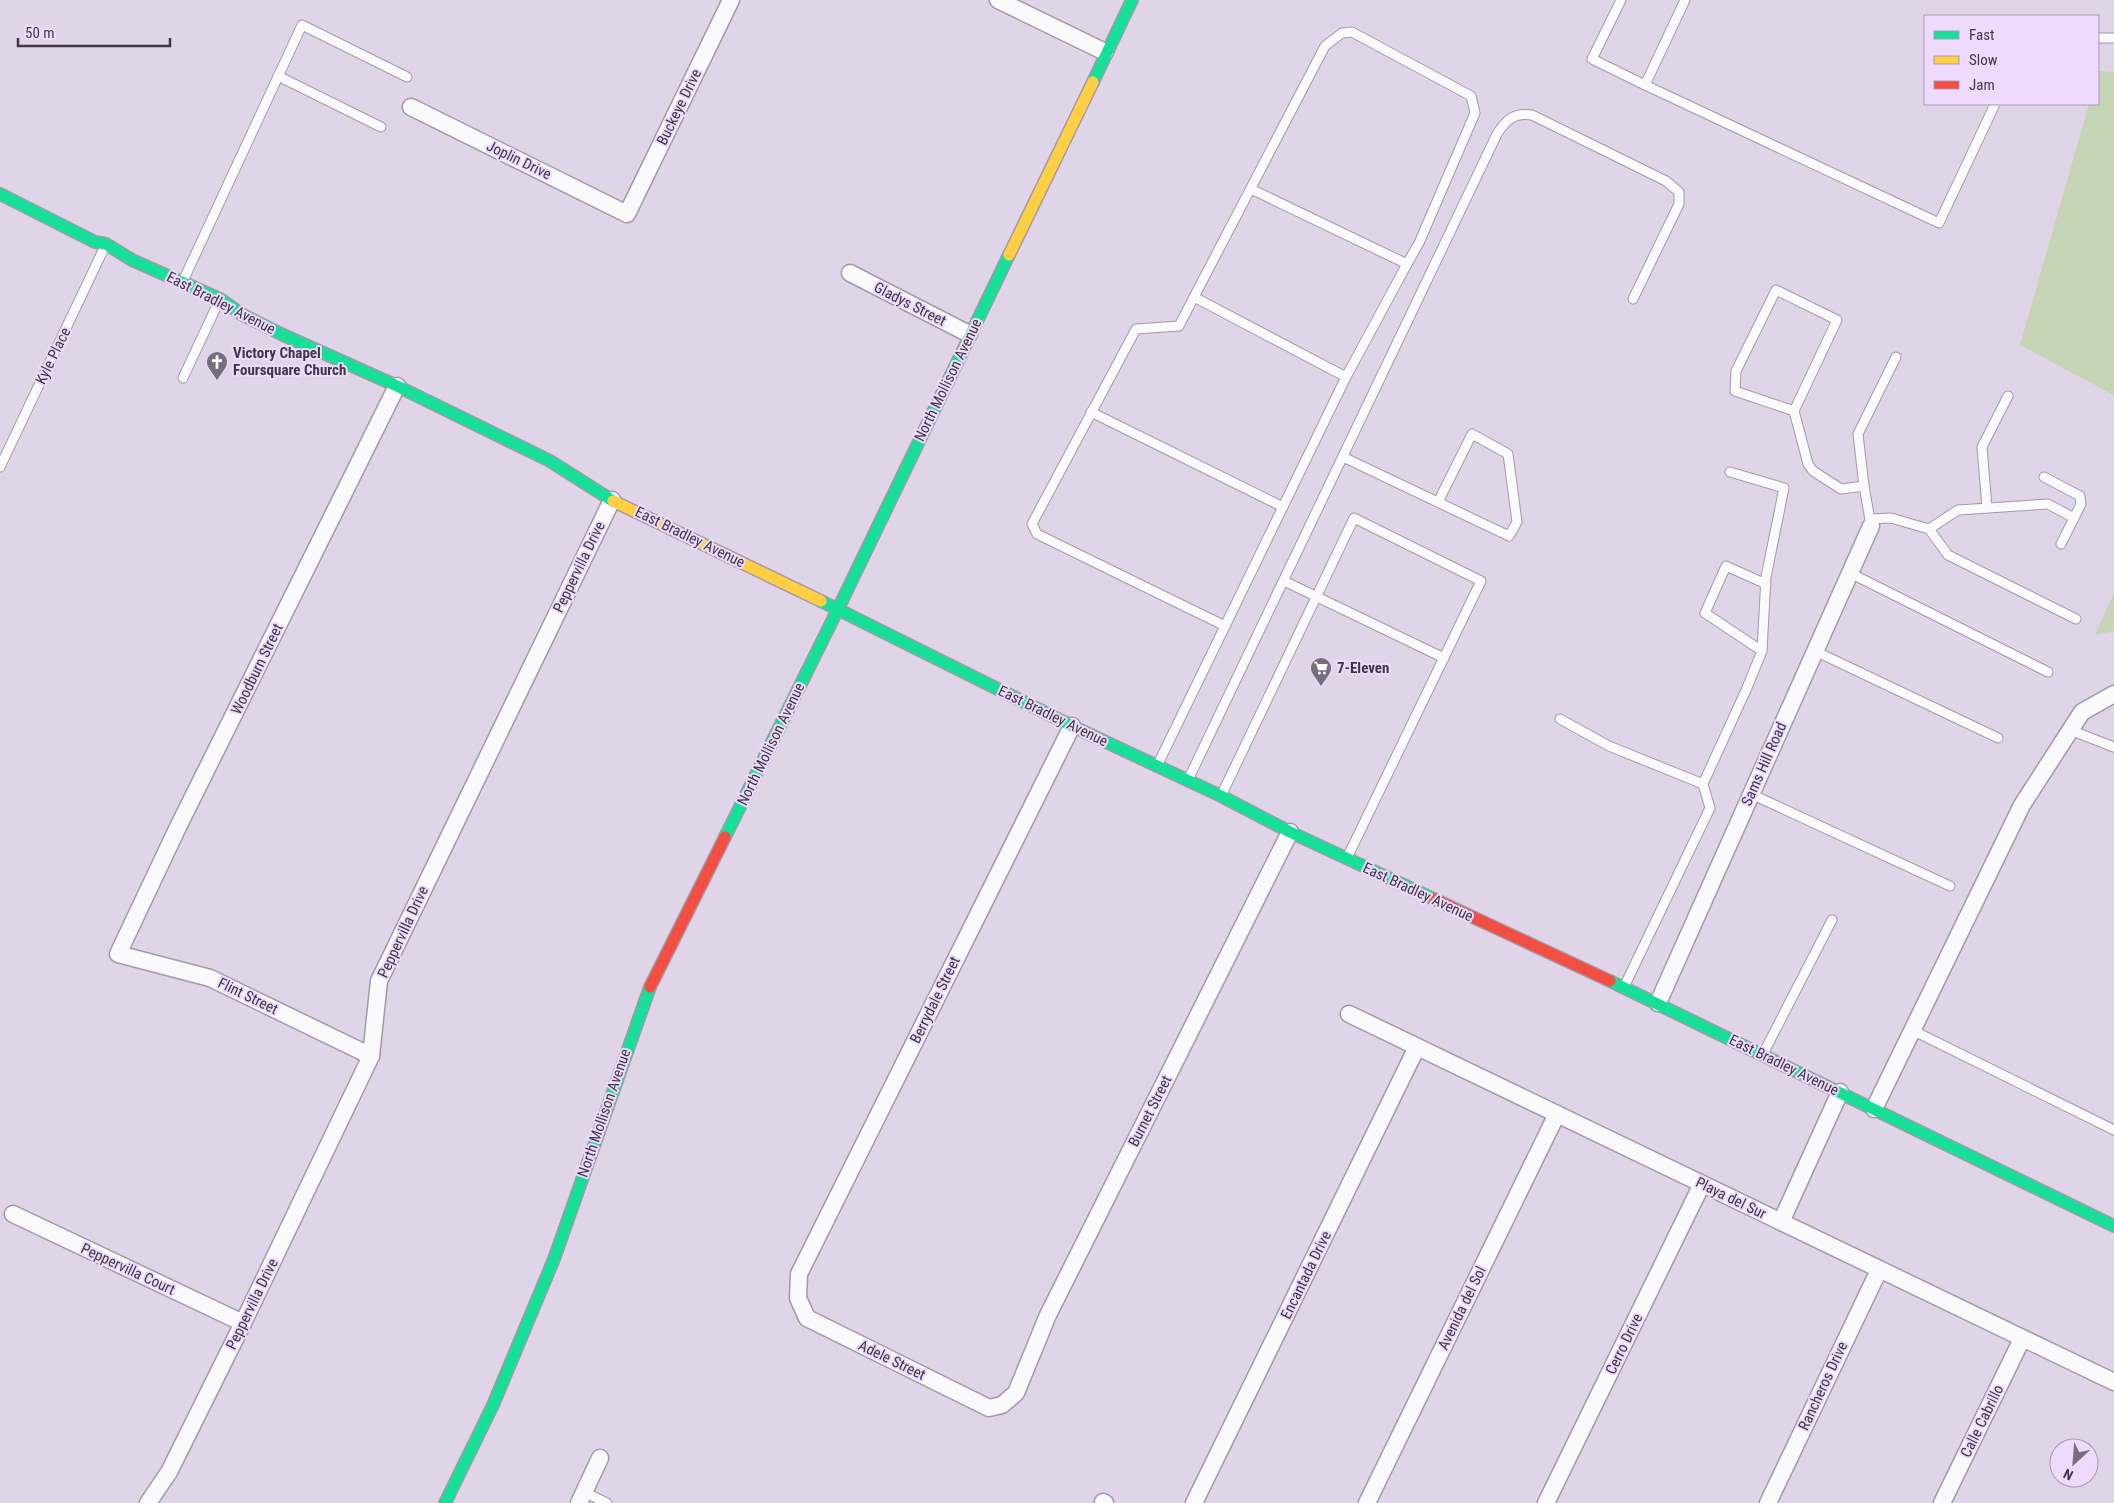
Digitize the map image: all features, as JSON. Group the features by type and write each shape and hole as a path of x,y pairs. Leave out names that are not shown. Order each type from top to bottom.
{"main road":[{"name":"North Mollison Avenue","path":"444,1503 492,1405 554,1259 629,1039 646,996 838,609 1105,52 1132,0"},
{"name":"East Bradley Avenue","path":"0,194 95,242 106,244 132,260 220,299 243,316 397,386 550,460 612,500 838,609 1072,726 1221,796 1290,832 1658,1003 2114,1226"}],"street":[{"name":"Buckeye Drive","path":"627,214 731,0"},
{"path":"998,0 1105,52"},
{"name":"Joplin Drive","path":"411,107 627,214"},
{"name":"Gladys Street","path":"850,274 969,334"},
{"name":"Woodburn Street","path":"118,954 178,827 397,386"},
{"name":"Peppervilla Drive","path":"148,1503 169,1472 243,1324 371,1056 379,981 612,500"},
{"name":"Sams Hill Road","path":"1658,1003 1871,522"},
{"path":"1874,1109 2022,805 2082,712 2114,694"},
{"name":"Berrydale Street","path":"799,1274 1072,726"},
{"name":"Burnet Street","path":"1016,1392 1048,1316 1290,832"},
{"name":"Flint Street","path":"118,954 210,978 371,1056"},
{"name":"Playa del Sur","path":"1349,1014 2114,1382"},
{"name":"Encantada Drive","path":"1194,1503 1417,1047"},
{"path":"1781,1222 1840,1092"},
{"name":"Avenida del Sol","path":"1367,1503 1557,1114"},
{"name":"Cerro Drive","path":"1546,1503 1702,1184"},
{"name":"Peppervilla Court","path":"13,1214 243,1324"},
{"name":"Rancheros Drive","path":"1768,1503 1879,1270"},
{"name":"Adele Street","path":"799,1274 798,1298 807,1318 988,1408 1002,1405 1016,1392"},
{"name":"Calle Cabrillo","path":"1942,1503 2022,1339"},
{"path":"581,1497 600,1458"}],"lane":[{"path":"1621,0 1592,59 1940,223 1996,105"},
{"path":"1645,85 1685,0"},
{"path":"182,281 302,25 407,77"},
{"path":"1157,767 1346,377 1418,243 1475,113 1471,96 1352,32 1342,32 1325,46 1179,326 1136,329 1032,524 1036,534 1225,626"},
{"path":"2099,38 2114,38"},
{"path":"278,76 381,127"},
{"path":"1188,781 1496,134 1504,122 1514,115 1521,113 1532,115 1666,181 1679,192 1679,204 1633,299"},
{"path":"1250,188 1407,264"},
{"name":"Kyle Place","path":"0,467 106,244"},
{"path":"1794,411 1735,391 1736,371 1776,290 1837,320 1794,411 1808,464 1813,471 1841,489 1864,486"},
{"path":"1194,297 1346,377"},
{"path":"183,378 220,299"},
{"path":"1896,357 1858,434 1864,486 1871,522 1891,518 1929,529 1948,555 2076,619"},
{"path":"1987,508 1982,447 2008,396"},
{"path":"1091,412 1283,507"},
{"path":"1343,456 1438,502 1509,536 1517,522 1508,454 1472,434 1438,502"},
{"path":"1624,987 1710,808 1703,784 1762,651 1766,584 1784,488 1730,472"},
{"path":"2044,477 2080,496 2081,504 2061,544"},
{"path":"1929,529 1958,510 2048,504 2074,518"},
{"path":"1221,796 1354,518 1481,581 1347,858"},
{"path":"1762,651 1705,613 1726,566 1766,584"},
{"path":"1850,573 2048,672"},
{"path":"1284,581 1444,658"},
{"path":"1815,651 1998,738"},
{"path":"1560,719 1609,746 1703,784"},
{"path":"2070,730 2114,747"},
{"path":"1751,794 1950,886"},
{"path":"1763,1054 1832,920"},
{"path":"1912,1030 2114,1130"},
{"path":"581,1497 607,1503"}],"green space":[{"path":"2099,71 2114,72 2114,395 2020,345 2089,105 2099,105"},
{"path":"2114,593 2114,631 2095,635"}],"traffic: fast":[{"path":"1093,82 1132,0"},
{"path":"0,194 95,242 106,244 132,260 220,299 243,315 281,334 397,386 550,461 613,501"},
{"path":"725,837 838,609 1009,255"},
{"path":"821,601 1072,726 1221,796 1290,832 1434,899"},
{"path":"1610,981 2114,1226"},
{"path":"445,1503 493,1405 554,1259 650,987"}],"traffic: slow":[{"path":"1009,255 1093,82"},
{"path":"613,501 821,601"}],"traffic: jam":[{"path":"650,987 725,837"},
{"path":"1434,899 1610,981"}],"place":[{"name":"Victory Chapel Foursquare Church","path":"217,381"},
{"name":"7-Eleven","path":"1321,687"}]}
